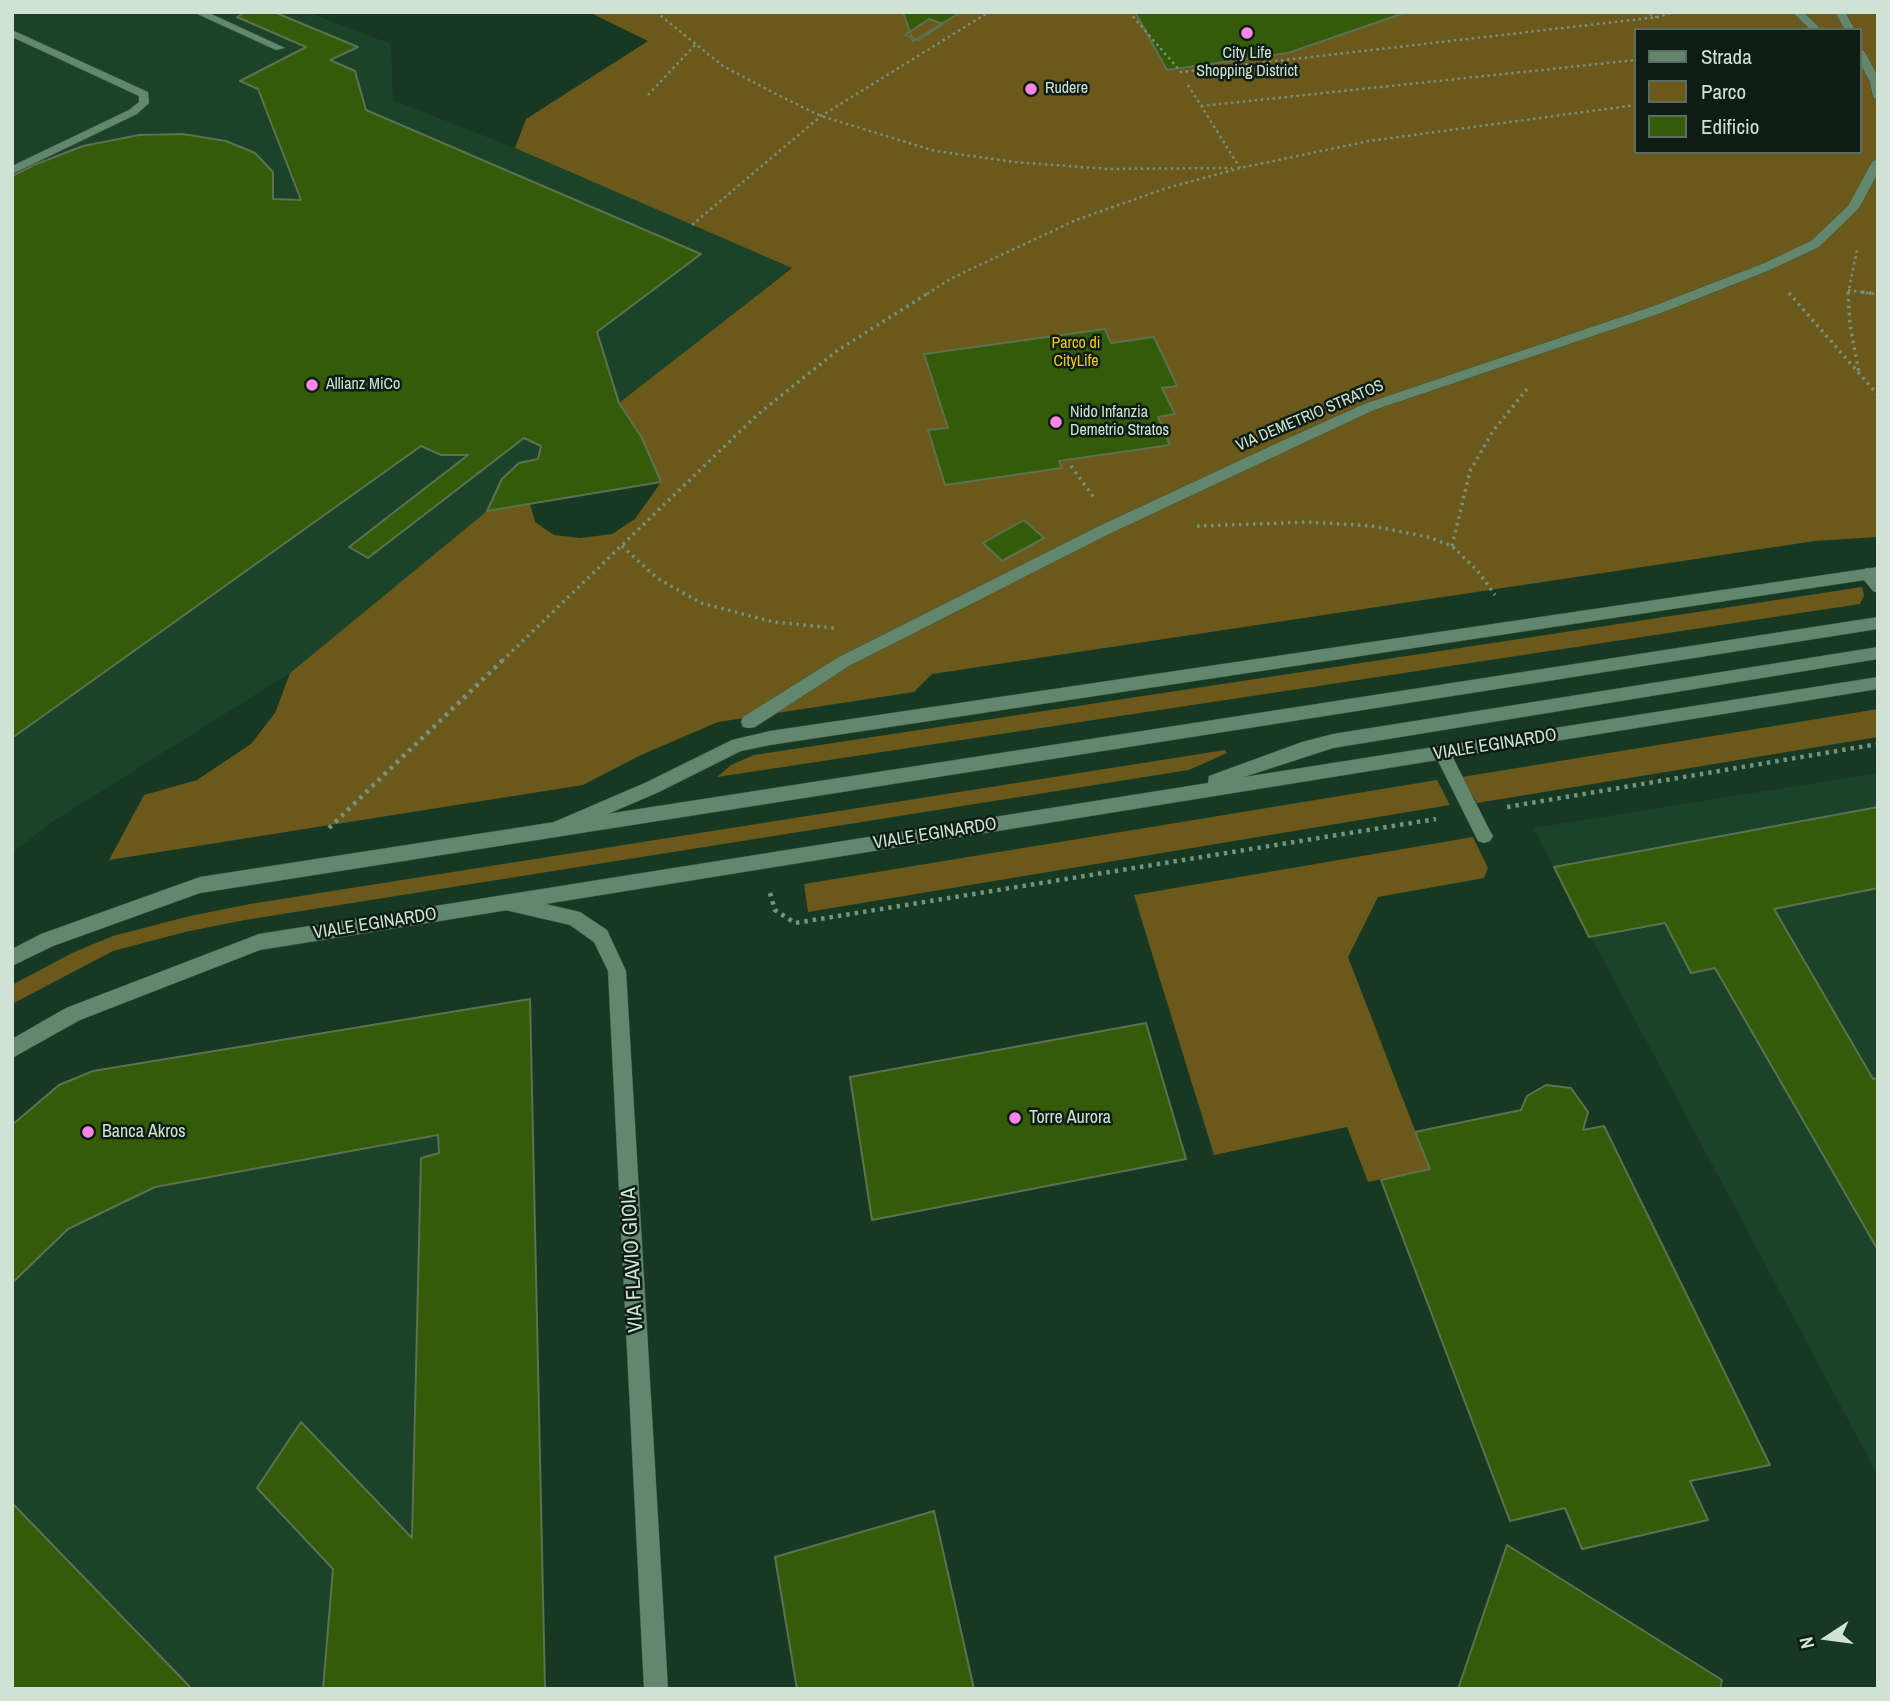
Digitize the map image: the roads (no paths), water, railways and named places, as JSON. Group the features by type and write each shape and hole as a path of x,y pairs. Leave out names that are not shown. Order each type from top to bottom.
{"main road":[{"path":"198,12 280,48"},
{"path":"1797,12 1814,28"},
{"path":"1840,12 1849,28"},
{"path":"12,33 144,93 144,103 133,112 12,172"},
{"path":"1862,56 1876,83 1878,97"},
{"path":"1862,71 1876,83"},
{"name":"VIA DEMETRIO STRATOS","path":"749,722 843,662 1102,531 1369,407 1656,310 1766,267 1815,244 1853,208 1878,162"},
{"path":"551,831 653,787 738,745 769,738 1874,578"},
{"path":"12,958 70,931 200,885 1878,623"},
{"path":"1151,800 1190,790 1333,741 1878,653"},
{"name":"VIALE EGINARDO","path":"12,1049 73,1014 259,942 1878,684"},
{"path":"1442,753 1484,836"},
{"name":"VIA FLAVIO GIOIA","path":"507,903 574,918 601,936 617,971 656,1689"}],"place":[{"name":"City Life Shopping District","path":"1247,33"},
{"name":"Rudere","path":"1031,89"},
{"name":"Allianz MiCo","path":"312,385"},
{"name":"Nido Infanzia Demetrio Stratos","path":"1056,422"},
{"name":"Torre Aurora","path":"1015,1118"},
{"name":"Banca Akros","path":"88,1132"}],"park label":[{"name":"Parco di CityLife","path":"1076,353"}]}
